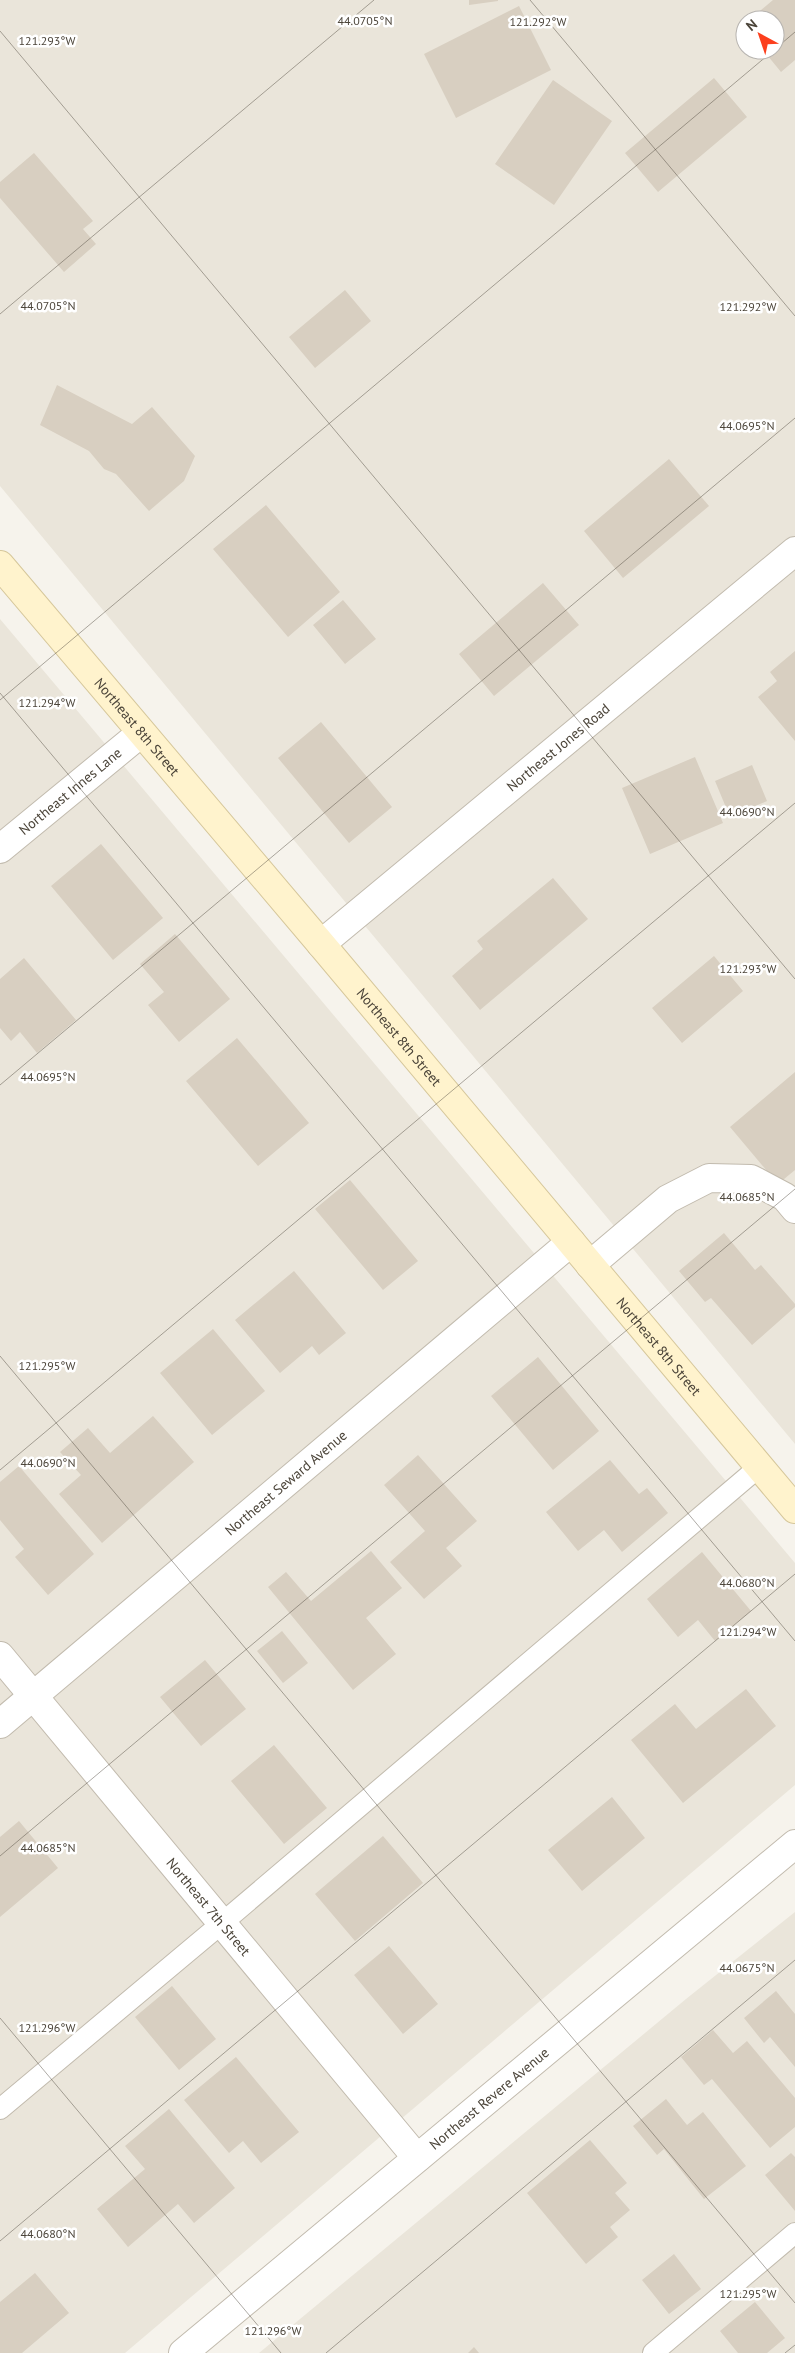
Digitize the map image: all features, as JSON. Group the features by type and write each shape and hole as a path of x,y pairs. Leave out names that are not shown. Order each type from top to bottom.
{"main road":[{"name":"Northeast 8th Street","path":"0,565 795,1509"}],"street":[{"name":"Northeast Jones Road","path":"321,944 795,551"},
{"name":"Northeast Innes Lane","path":"0,849 141,733"},
{"path":"590,1264 668,1199 709,1178 751,1179 792,1198"},
{"name":"Northeast Seward Avenue","path":"0,1724 571,1242"},
{"name":"Northeast 7th Street","path":"0,1656 417,2158"},
{"name":"Northeast Revere Avenue","path":"183,2353 795,1844"}],"lane":[{"path":"0,2109 759,1467"},
{"path":"653,2353 795,2233"}],"shaded area":[{"path":"0,0 795,0 795,1444 0,486"},
{"path":"0,619 795,1563 795,1785 125,2353 0,2353"},
{"path":"795,1912 795,2353 259,2353 686,1999"}],"building":[{"path":"469,0 498,0 498,1 469,5"},
{"path":"773,0 795,0 795,60 781,72 771,60 785,60 785,10 761,10"},
{"path":"519,6 551,70 456,118 424,54"},
{"path":"714,78 747,117 658,192 625,153"},
{"path":"553,80 612,121 554,205 495,164"},
{"path":"34,153 93,221 83,229 96,244 64,272 0,198 0,182"},
{"path":"345,290 371,321 315,368 289,337"},
{"path":"57,385 132,424 152,407 195,456 184,481 149,511 116,474 104,469 89,451 40,425"},
{"path":"669,459 709,506 623,578 584,531"},
{"path":"266,505 340,592 288,637 213,549"},
{"path":"543,583 579,625 494,696 459,654"},
{"path":"343,600 376,639 345,664 313,625"},
{"path":"795,651 795,741 758,697 777,681 770,672"},
{"path":"321,722 392,807 349,843 278,758"},
{"path":"695,757 723,823 650,854 622,788"},
{"path":"752,765 767,801 730,817 715,781"},
{"path":"101,844 163,918 113,960 51,886"},
{"path":"553,878 588,919 480,1010 452,976 483,949 477,941"},
{"path":"175,934 230,999 179,1042 148,1005 164,992 140,964"},
{"path":"714,956 743,991 682,1043 652,1008"},
{"path":"24,958 76,1020 37,1053 20,1032 11,1041 0,1028 0,979"},
{"path":"237,1038 309,1123 258,1166 186,1081"},
{"path":"795,1072 795,1170 778,1184 730,1127"},
{"path":"350,1180 418,1261 383,1290 315,1209"},
{"path":"724,1233 755,1270 761,1265 795,1304 795,1307 752,1345 711,1298 705,1302 679,1271"},
{"path":"294,1271 346,1333 319,1355 312,1346 280,1373 235,1320"},
{"path":"213,1329 265,1391 212,1435 160,1373"},
{"path":"538,1357 599,1431 553,1470 491,1396"},
{"path":"153,1416 194,1462 102,1543 59,1494 81,1475 60,1452 88,1428 110,1453"},
{"path":"418,1455 477,1521 446,1548 462,1566 424,1599 390,1562 425,1531 384,1485"},
{"path":"610,1460 639,1494 647,1488 668,1513 622,1552 604,1530 578,1551 546,1512"},
{"path":"19,1466 94,1554 48,1595 15,1557 24,1549 0,1520 0,1482"},
{"path":"371,1551 402,1588 366,1618 396,1654 353,1690 268,1587 286,1572 311,1601"},
{"path":"702,1552 751,1611 715,1641 698,1620 678,1637 647,1599"},
{"path":"282,1631 308,1663 283,1683 257,1651"},
{"path":"205,1660 246,1709 201,1746 160,1697"},
{"path":"746,1689 776,1726 683,1803 631,1740 675,1704 696,1729"},
{"path":"274,1745 327,1808 284,1844 231,1781"},
{"path":"612,1797 645,1838 582,1891 548,1850"},
{"path":"19,1821 58,1868 0,1917 0,1837"},
{"path":"383,1836 423,1883 355,1941 315,1894"},
{"path":"389,1946 438,2004 403,2034 354,1975"},
{"path":"172,1986 216,2039 179,2070 135,2017"},
{"path":"776,1991 795,2014 795,2067 770,2037 764,2043 744,2018"},
{"path":"713,2030 733,2053 747,2041 795,2098 795,2127 770,2148 712,2079 704,2085 681,2057"},
{"path":"236,2057 299,2132 261,2163 243,2141 229,2153 184,2100"},
{"path":"666,2099 687,2125 703,2112 746,2166 704,2199 664,2149 657,2155 633,2126"},
{"path":"169,2109 235,2188 194,2223 178,2204 128,2247 97,2209 145,2169 125,2146"},
{"path":"590,2140 627,2183 615,2193 630,2210 610,2227 618,2237 586,2264 527,2193"},
{"path":"791,2153 795,2157 795,2211 765,2175"},
{"path":"674,2254 701,2289 669,2314 642,2280"},
{"path":"35,2273 69,2313 22,2353 0,2353 0,2302"},
{"path":"755,2302 785,2338 767,2353 738,2353 720,2331"},
{"path":"474,2347 479,2353 468,2353"}]}
